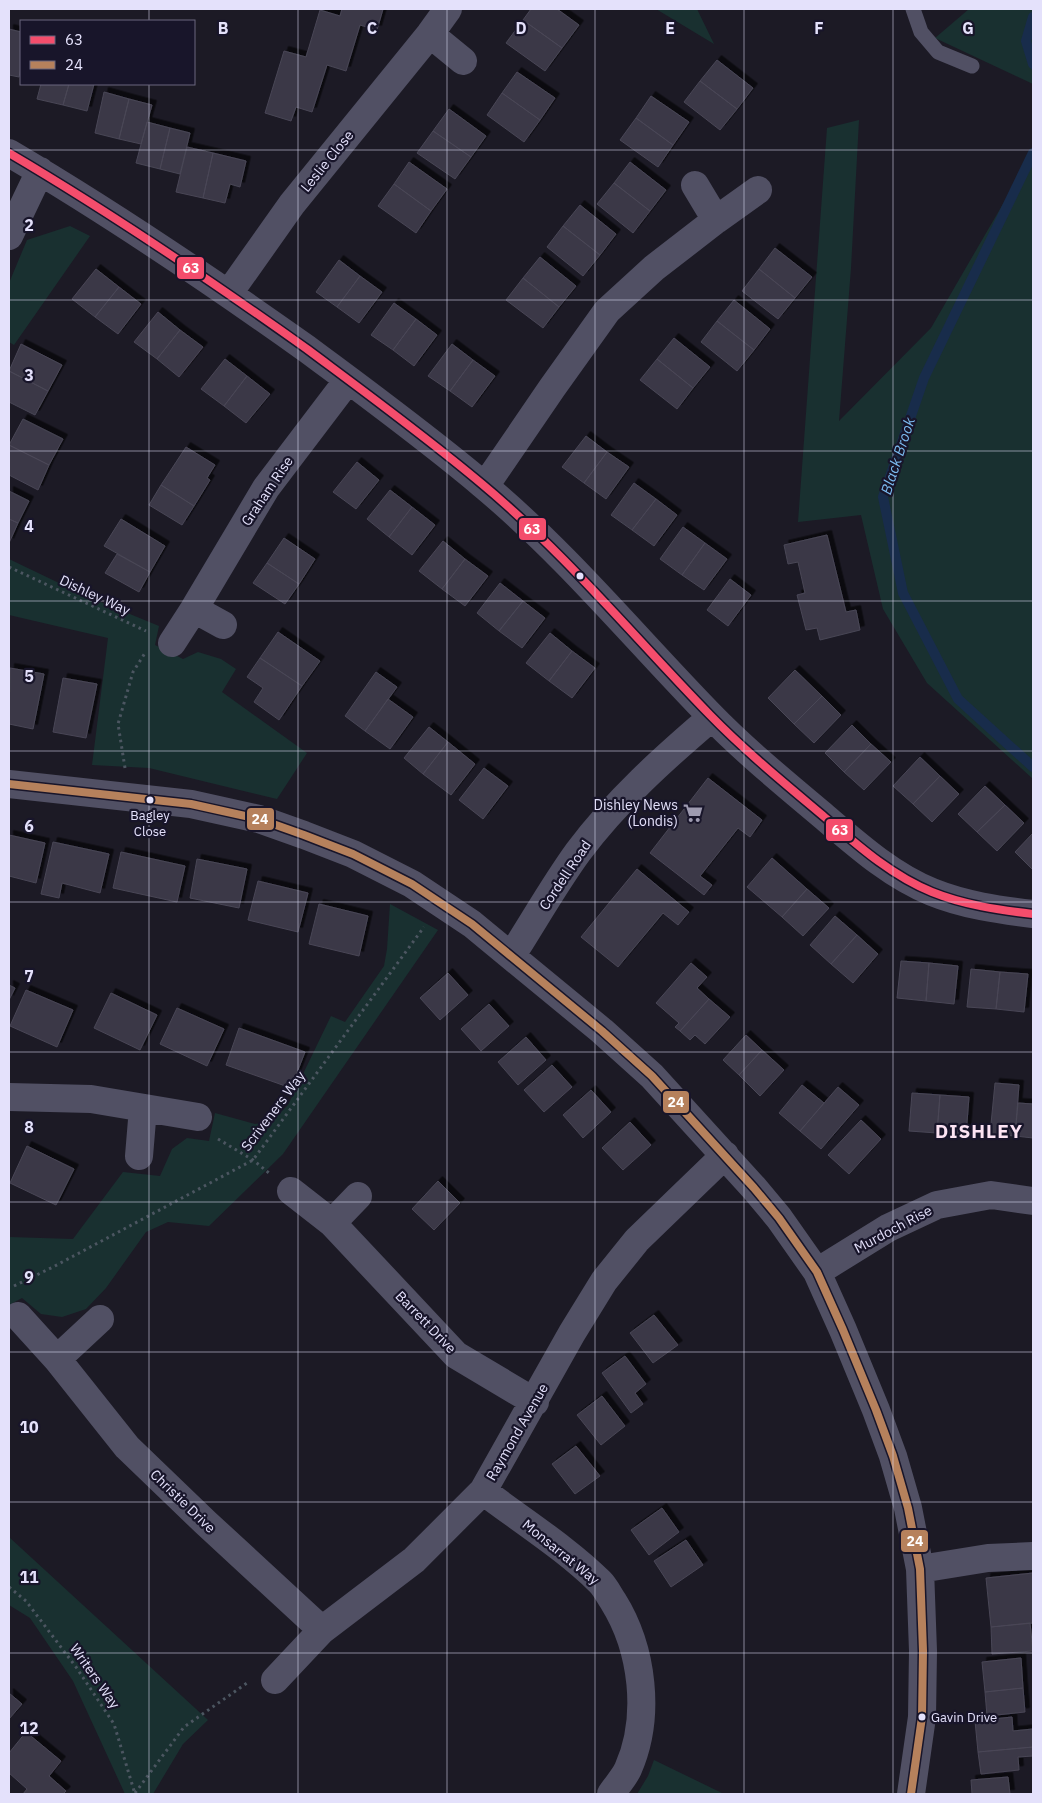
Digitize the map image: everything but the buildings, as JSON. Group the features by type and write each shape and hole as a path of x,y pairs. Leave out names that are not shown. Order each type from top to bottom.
{"street":[{"name":"Leslie Close","path":"229,293 292,204 430,34 448,9"},
{"path":"430,34 463,60"},
{"path":"9,153 229,293 410,425 485,486 540,537 712,717 780,780 870,854 904,878 930,891 963,902 1033,914"},
{"path":"9,236 40,171"},
{"path":"695,185 716,220"},
{"path":"485,486 607,311 654,268 758,190"},
{"name":"Graham Rise","path":"164,639 194,609 266,488 348,380"},
{"path":"194,609 223,625"},
{"name":"Cordell Road","path":"512,955 578,853 610,812 664,758 712,717"},
{"path":"9,784 191,804 259,819 353,854 412,884 472,924 602,1031 652,1076 725,1155 779,1218 817,1272 862,1373 892,1456 908,1508 920,1569 923,1679 922,1717 911,1794"},
{"path":"9,1097 92,1099 198,1117"},
{"path":"138,1156 143,1108"},
{"name":"Raymond Avenue","path":"275,1680 322,1630 414,1560 483,1492 572,1333 604,1281 637,1240 725,1155"},
{"name":"Barrett Drive","path":"291,1190 332,1223 456,1355 535,1402"},
{"name":"Murdoch Rise","path":"817,1272 888,1228 937,1205 991,1195 1033,1200"},
{"path":"332,1223 358,1196"},
{"name":"Christie Drive","path":"18,1316 57,1359 127,1447 206,1524 322,1630"},
{"path":"57,1359 100,1319"},
{"name":"Monsarrat Way","path":"483,1492 562,1550 602,1583 621,1615 632,1646 641,1684 640,1728 628,1770 611,1794"},
{"path":"920,1569 988,1558 1033,1556"}],"lane":[{"path":"912,9 921,32 938,52 972,66"}],"path":[{"name":"Dishley Way","path":"9,567 164,639"},
{"path":"128,798 118,724 133,672 164,639"},
{"name":"Scriveners Way","path":"9,1288 53,1267 252,1160 441,904"},
{"path":"198,1117 207,1133 252,1160 291,1190"},
{"name":"Writers Way","path":"9,1587 26,1601 76,1667 114,1724 135,1794"},
{"name":"Writers Way","path":"135,1794 184,1727 254,1678 275,1680"}],"green space":[{"path":"656,9 697,9 714,44"},
{"path":"969,9 1033,9 1033,84 935,38"},
{"path":"859,120 851,268 839,421 931,328 1033,152 1033,779 927,683 883,609 861,515 798,522 827,128"},
{"path":"70,226 90,236 14,345 9,342 9,283 27,240"},
{"path":"9,559 86,596 159,626 155,645 183,659 198,652 221,659 236,669 222,692 307,753 277,799 149,768 92,765 108,638 9,615"},
{"path":"390,904 438,930 283,1154 209,1226 168,1222 146,1232 106,1288 86,1309 62,1317 41,1314 22,1298 9,1305 9,1237 73,1239 123,1172 160,1176 172,1149 187,1138 209,1141 215,1113 255,1124 272,1121 288,1105 331,1016 345,1022 384,966"},
{"path":"9,1537 208,1720 183,1744 153,1794 125,1794 73,1681 30,1618 9,1605"},
{"path":"654,1760 724,1794 637,1794 648,1776"}],"waterway":[{"name":"Black Brook","path":"1033,17 1026,41 1033,64"},
{"name":"Black Brook","path":"1033,153 924,378 883,497 903,593 958,699 1033,767"}],"transit line":[{"name":"63","path":"9,153 123,223 234,298 307,349 461,466 542,538 736,741 874,858 902,877 944,897 1007,911 1033,914"},
{"name":"24","path":"9,784 191,804 259,819 353,854 412,884 472,924 602,1031 652,1076 754,1188 779,1218 817,1272 876,1410 893,1456 908,1508 920,1569 923,1651 922,1717 911,1794"}],"place":[{"name":"Bagley Close","path":"150,800"},
{"name":"Dishley News (Londis)","path":"693,813"},
{"name":"Gavin Drive","path":"922,1717"}],"district":[{"name":"DISHLEY","path":"979,1131"}]}
